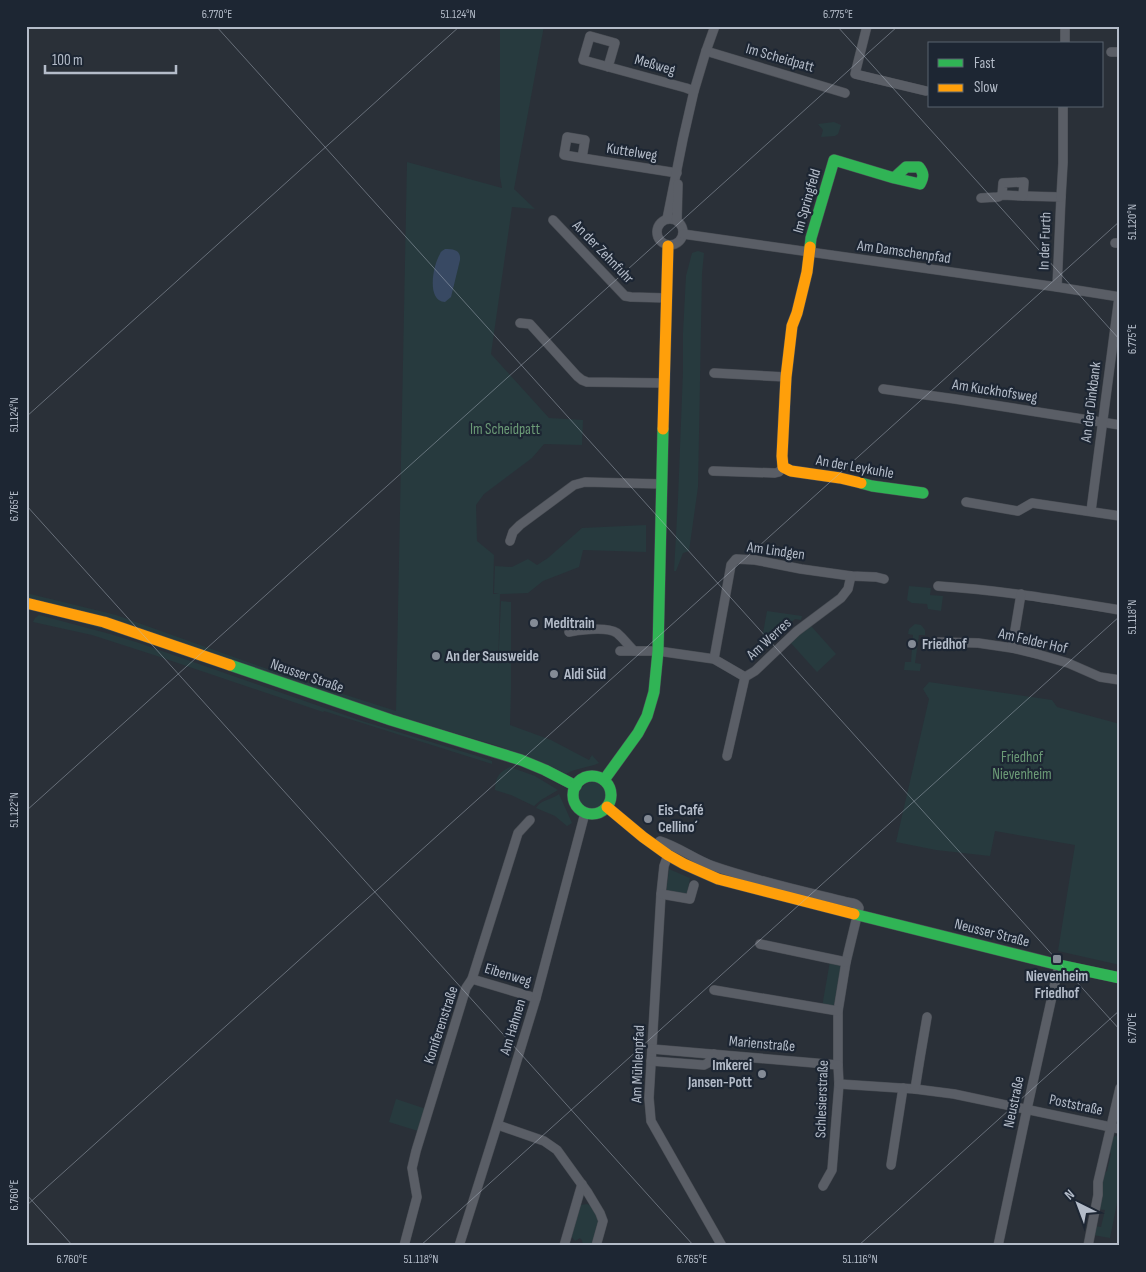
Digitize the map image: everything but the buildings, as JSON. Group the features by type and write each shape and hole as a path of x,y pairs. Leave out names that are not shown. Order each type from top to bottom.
{"main road":[{"name":"Im Springfeld","path":"809,252 811,238 834,160 894,178"},
{"path":"604,780 635,738 647,716 655,688 658,652 668,246"},
{"path":"783,467 786,377 792,326 807,272 809,252"},
{"name":"An der Leykuhle","path":"783,467 791,471 923,493"},
{"name":"Neusser Straße","path":"26,603 70,613 141,634 382,717 522,760 576,786"},
{"path":"588,777 604,780 609,786 611,793 607,807 602,812 595,814 585,813 577,806 574,800 576,786 581,780 588,777"},
{"name":"Neusser Straße","path":"607,807 668,855 718,879 1059,965 1120,978"}],"street":[{"path":"668,219 682,139 694,90 715,26"},
{"path":"868,26 855,74 926,90"},
{"path":"1065,26 1065,42"},
{"name":"Im Scheidpatt","path":"706,51 846,93"},
{"name":"Meßweg","path":"608,67 694,90"},
{"name":"In der Furth","path":"1057,287 1063,163 1063,108"},
{"name":"Kuttelweg","path":"582,158 676,176"},
{"path":"676,176 678,185 677,221"},
{"name":"In der Furth","path":"1002,196 1003,183 1024,182 1023,196"},
{"name":"In der Furth","path":"981,198 1061,196"},
{"path":"668,219 677,221 682,227 683,234 680,242 673,246 668,246 660,242 656,235 656,230 660,223 668,219"},
{"name":"An der Zehnfuhr","path":"553,220 625,296 666,298"},
{"name":"Am Damschenpfad","path":"683,234 1119,297"},
{"name":"An der Dinkbank","path":"1091,511 1119,297"},
{"path":"520,323 530,324 582,380 587,382 664,384"},
{"path":"714,372 786,377"},
{"name":"Am Kuckhofsweg","path":"883,389 1120,425"},
{"name":"An der Leykuhle","path":"713,471 775,473 779,472 783,467"},
{"path":"510,541 513,532 520,524 574,485 585,482 662,484"},
{"path":"966,502 1018,511 1032,503 1120,516"},
{"name":"Am Lindgen","path":"714,659 731,565 736,559 756,560 801,569 884,579"},
{"name":"Am Werres","path":"658,652 714,659 745,677 755,671 797,631 841,598 848,589 851,576"},
{"path":"938,586 1022,594 1120,610"},
{"path":"1012,648 1022,594"},
{"path":"569,632 608,630 615,632 634,651"},
{"name":"Am Felder Hof","path":"938,642 978,643 1012,648 1068,663 1100,677 1120,680"},
{"path":"620,651 658,652"},
{"path":"727,756 745,677"},
{"name":"Am Hahnen","path":"459,1246 536,998 585,813"},
{"name":"Koniferenstraße","path":"404,1246 417,1197 412,1168 416,1151 466,988 472,979 518,833 530,820"},
{"path":"655,846 660,840 710,865 754,879 856,904 859,908 857,915"},
{"name":"Am Mühlenpfad","path":"668,855 664,866 661,894 649,1098 651,1122 722,1246"},
{"path":"661,894 690,898 694,885"},
{"name":"Schlesierstraße","path":"823,1186 832,1170 839,1084 838,1011 846,962 857,915"},
{"path":"760,944 846,962"},
{"name":"Neustraße","path":"998,1246 1059,965"},
{"name":"Eibenweg","path":"472,979 536,998"},
{"path":"714,990 838,1011"},
{"path":"915,1089 927,1017"},
{"name":"Marienstraße","path":"652,1049 838,1065"},
{"path":"692,1064 693,1052"},
{"name":"Marienstraße","path":"651,1061 704,1065 714,1054"},
{"path":"839,1084 904,1088 954,1094 1027,1109"},
{"path":"891,1165 904,1088"},
{"path":"1090,1245 1098,1195 1098,1182 1115,1128 1120,1088"},
{"name":"Poststraße","path":"1027,1109 1115,1128"},
{"path":"498,1125 544,1141 557,1150 600,1213 603,1221 596,1246"},
{"path":"564,1246 582,1184"}],"green space":[{"path":"500,26 544,26 514,189 535,209 512,207 491,354 549,418 583,420 582,445 544,444 532,458 484,494 476,505 477,541 494,555 493,594 499,594 494,593 495,566 512,567 528,559 537,565 548,558 582,528 646,525 646,552 583,550 579,567 543,581 528,593 500,594 498,669 501,601 511,602 510,725 551,740 589,760 592,755 599,763 573,770 566,774 495,745 396,716 88,613 26,598 26,593 116,615 290,677 396,711 407,162 502,188 500,177"},
{"path":"834,122 841,125 838,134 821,137 823,130 818,124"},
{"path":"698,251 704,253 698,487 689,551 683,553 676,571 674,571 686,276 692,253"},
{"path":"909,586 931,588 930,595 943,596 941,611 928,609 927,604 912,603 907,600"},
{"path":"40,611 105,627 497,757 497,759 345,711 126,636"},
{"path":"767,611 802,616 801,620 795,619 765,646 762,655 759,655"},
{"path":"39,615 136,642 362,721 492,761 492,764 323,712 92,635 33,622"},
{"path":"915,624 921,625 925,630 925,635 919,635 915,663 921,664 920,671 904,670 905,662 911,662 913,635 908,634 909,629"},
{"path":"811,626 836,654 817,672 790,642"},
{"name":"Friedhof Nievenheim","path":"929,682 1052,700 1057,707 1120,724 1120,965 1058,951 1075,845 995,831 990,856 936,850 896,842 929,699 923,689"},
{"path":"510,767 535,776 558,790 534,806 495,790 498,776"},
{"path":"593,782 603,786 607,796 603,806 593,810 583,806 579,796 583,786"},
{"path":"559,794 572,823 567,826 555,816 536,808 541,803"},
{"path":"669,869 690,878 687,895 666,893"},
{"path":"830,961 841,965 834,1008 822,1007"},
{"path":"396,1099 426,1109 418,1131 389,1122"},
{"path":"1120,1134 1120,1188 1110,1238 1093,1235 1095,1226 1101,1227 1105,1210 1098,1209 1100,1183 1107,1171 1111,1154 1108,1149 1111,1138"},
{"path":"587,1204 592,1207 599,1221 592,1246 583,1246 580,1238 575,1241 571,1236 581,1205"}],"water":[{"path":"445,249 458,252 460,260 451,297 445,302 435,296 433,274 437,259"}],"traffic: fast":[{"path":"810,247 834,160 894,178 920,184 923,175 919,167 906,167 894,178"},
{"path":"604,780 638,733 647,716 654,692 658,651 663,429"},
{"path":"861,483 923,493"},
{"path":"230,665 391,720 521,760 576,786"},
{"path":"592,776 605,782 611,795 605,808 592,814 579,808 573,795 579,782 592,776"},
{"path":"854,914 1059,965 1120,978"}],"traffic: slow":[{"path":"663,429 668,246"},
{"path":"810,247 807,272 792,326 786,377 783,467 791,471 861,483"},
{"path":"26,603 104,622 230,665"},
{"path":"607,807 668,855 718,879 854,914"}],"place":[{"name":"Meditrain","path":"534,623"},
{"name":"Friedhof","path":"912,644"},
{"name":"An der Sausweide","path":"436,656"},
{"name":"Aldi Süd","path":"554,674"},
{"name":"Eis-Café Cellino´","path":"648,819"},
{"name":"Nievenheim Friedhof","path":"1057,959"},
{"name":"Imkerei Jansen-Pott","path":"762,1074"}]}
